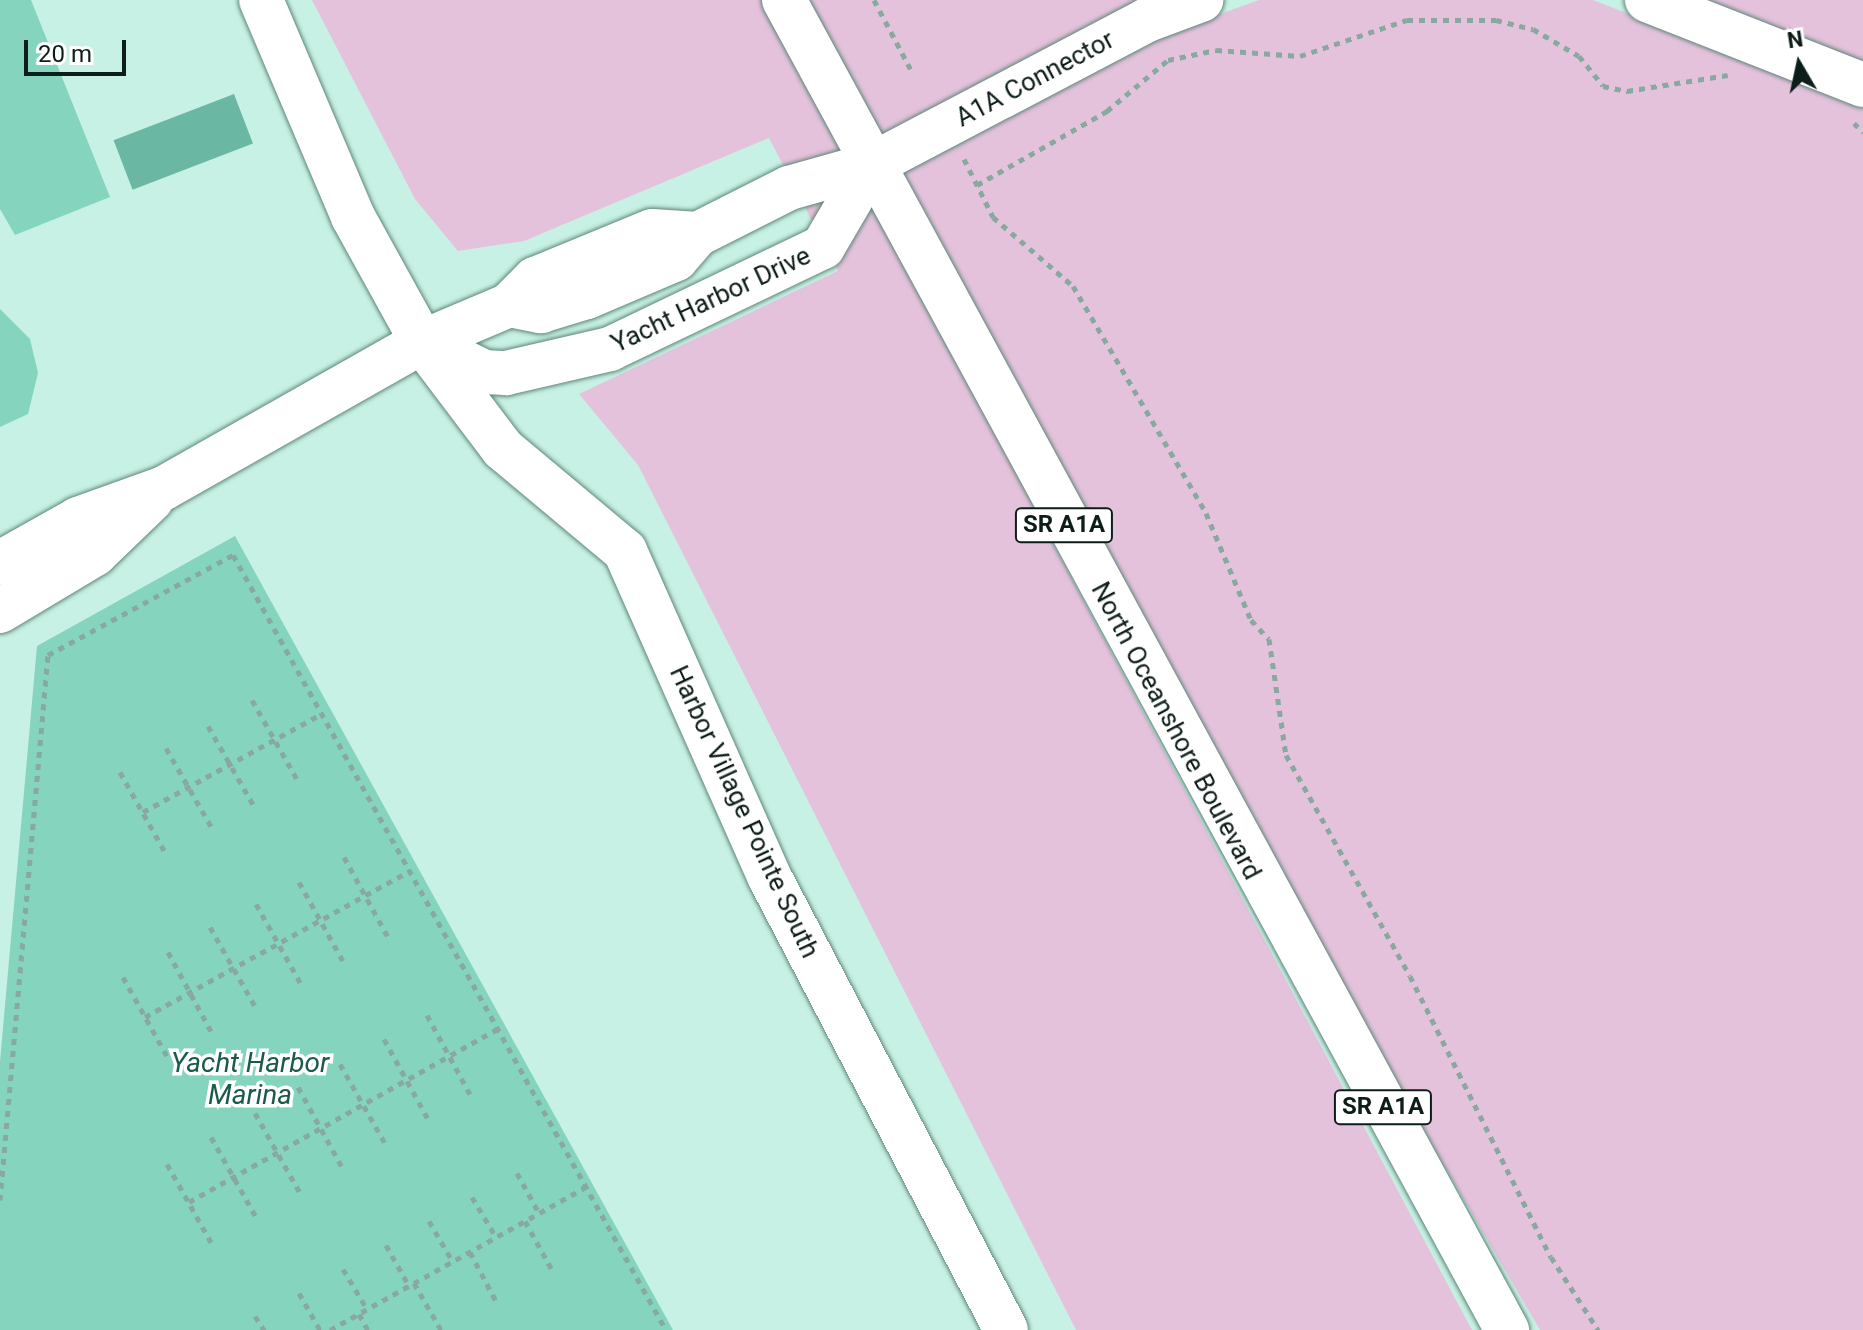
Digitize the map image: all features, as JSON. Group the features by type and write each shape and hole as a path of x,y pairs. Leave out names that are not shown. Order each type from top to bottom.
{"street":[{"name":"Harbor Village Pointe South","path":"261,0 359,229 422,342 503,449 625,551 769,876 1006,1330"},
{"name":"North Oceanshore Boulevard","path":"784,0 1507,1330"},
{"name":"A1A Connector","path":"871,165 1147,20 1201,0"},
{"path":"1647,0 1853,99"},
{"name":"Yacht Harbor Drive","path":"509,305 541,311 587,297 687,246 789,188 871,165"},
{"name":"Yacht Harbor Drive","path":"422,342 484,372 506,373 610,349 823,247 871,165"},
{"name":"Yacht Harbor Drive","path":"0,563 78,519 164,488 422,342 509,305 535,279 652,231 687,246"},
{"path":"687,246 702,307"},
{"path":"587,297 610,349"},
{"name":"Yacht Harbor Drive","path":"0,611 95,554 164,488"}],"path":[{"path":"874,0 911,70"},
{"path":"977,185 1107,111 1168,60 1216,50 1300,56 1407,20 1496,20 1533,29 1579,56 1603,86 1627,91 1693,77 1737,76"},
{"path":"1853,99 1863,132"},
{"path":"964,159 993,217 1073,286 1206,513 1251,620 1269,639 1286,755 1404,963 1551,1257 1598,1330"},
{"path":"0,1200 48,655 233,555 666,1330"},
{"path":"252,700 298,781"},
{"path":"143,812 323,713"},
{"path":"208,726 254,806"},
{"path":"166,748 212,828"},
{"path":"120,772 166,854"},
{"path":"344,857 388,937"},
{"path":"145,1017 411,871"},
{"path":"299,882 343,961"},
{"path":"256,904 301,984"},
{"path":"210,927 256,1008"},
{"path":"168,952 212,1033"},
{"path":"123,977 168,1058"},
{"path":"427,1015 472,1098"},
{"path":"189,1202 499,1028"},
{"path":"384,1039 429,1121"},
{"path":"340,1064 386,1145"},
{"path":"298,1087 343,1169"},
{"path":"255,1113 300,1193"},
{"path":"211,1137 256,1217"},
{"path":"167,1164 211,1242"},
{"path":"517,1173 539,1213"},
{"path":"330,1330 586,1187"},
{"path":"472,1197 496,1237"},
{"path":"429,1221 453,1262"},
{"path":"525,1221 552,1270"},
{"path":"386,1245 441,1330"},
{"path":"470,1252 497,1303"},
{"path":"343,1269 367,1309"},
{"path":"299,1293 320,1330"},
{"path":"359,1314 368,1330"},
{"path":"255,1316 264,1330"}],"shaded area":[{"path":"312,0 764,0 1472,1330 1076,1330 638,465 579,394 838,271 769,138 524,241 458,251 415,199"},
{"path":"804,0 1143,0 877,140"},
{"path":"1259,0 1593,0 1863,106 1863,1330 1540,1330 1274,875 895,174 1154,38"},
{"path":"1699,0 1863,0 1863,64"}],"water":[{"path":"0,0 31,0 110,197 15,235 0,209"},
{"path":"0,309 30,339 38,373 28,414 0,427"},
{"name":"Yacht Harbor Marina","path":"235,536 673,1330 0,1330 0,1062 37,646"}],"building":[{"path":"234,94 253,143 133,190 114,140"}]}
